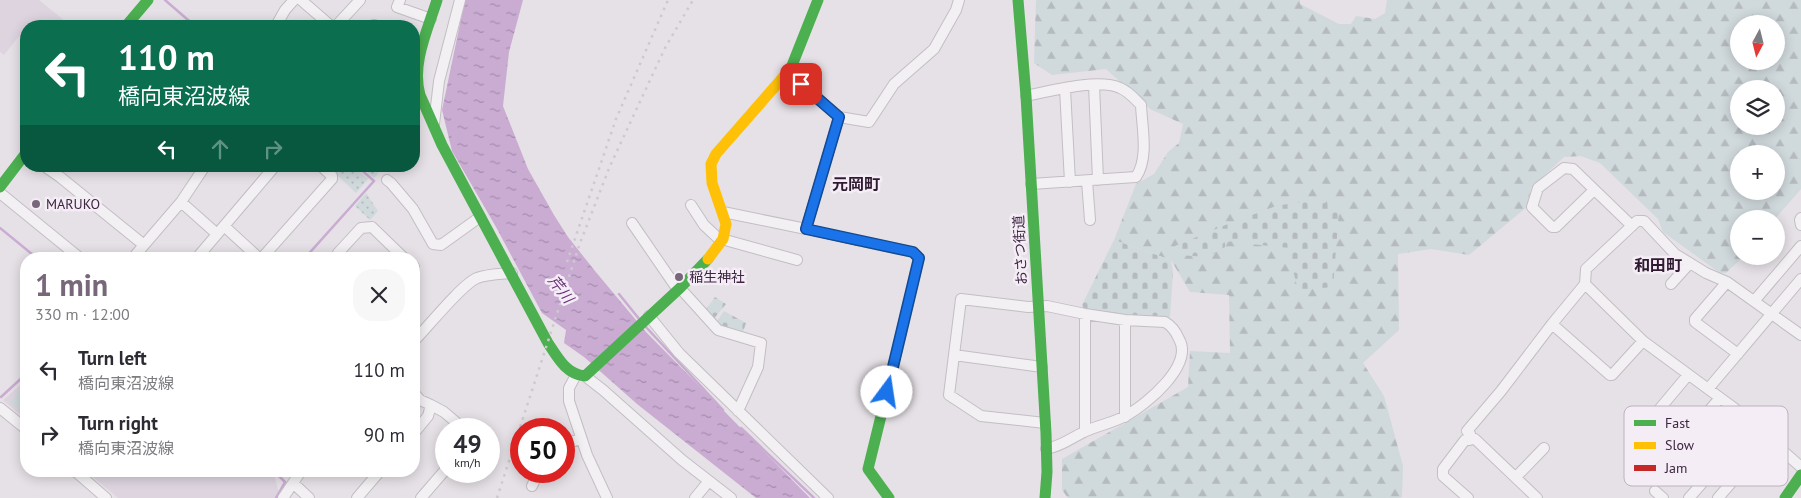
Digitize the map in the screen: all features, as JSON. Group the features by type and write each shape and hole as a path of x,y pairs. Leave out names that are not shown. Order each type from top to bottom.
{"street":[{"path":"131,20 148,0"},
{"path":"279,20 294,0"},
{"path":"301,0 324,20"},
{"path":"342,20 360,0"},
{"path":"400,0 397,7 431,19"},
{"path":"420,38 431,19 437,0"},
{"path":"434,124 439,81 460,0"},
{"path":"607,498 581,439 568,395 569,388 679,289 712,254 723,239 726,224 712,183 711,164 716,154 785,75 789,73 818,0"},
{"path":"789,73 839,117 869,122 894,84 934,49 956,10 959,0"},
{"name":"おさつ街道","path":"1018,0 1026,96 1042,366 1047,472 1045,498"},
{"path":"1026,96 1065,88 1094,85 1106,84 1120,88 1141,105 1144,153 1142,168 1136,177 1031,184"},
{"path":"1094,85 1098,180"},
{"path":"1065,88 1070,182"},
{"path":"420,93 442,145 551,349 562,364 584,374 657,439 709,482 732,498"},
{"path":"806,229 839,117"},
{"path":"0,187 20,162"},
{"path":"1594,190 1556,227 1552,227 1532,207 1538,188 1564,168 1573,169 1632,226"},
{"path":"53,172 144,245"},
{"path":"138,252 181,202 201,172"},
{"path":"202,252 270,172"},
{"path":"266,252 332,179 332,176 328,172"},
{"path":"387,180 413,209 434,244 441,245 480,217"},
{"path":"1087,180 1090,220"},
{"path":"0,193 72,252"},
{"path":"181,202 250,252"},
{"path":"691,205 718,238 797,260"},
{"path":"723,212 913,252 919,258 868,469 889,498"},
{"path":"1801,218 1801,226"},
{"path":"1470,440 1470,434 1467,431 1585,284 1586,268 1637,221 1644,221 1675,254 1706,273 1727,282 1755,300 1801,335"},
{"path":"632,223 679,289 718,330 761,343 758,367 738,411"},
{"path":"339,252 361,228 372,227 398,252"},
{"path":"1755,300 1801,246"},
{"path":"1671,284 1690,263"},
{"path":"420,335 474,279 483,276 512,273"},
{"path":"1727,282 1695,319 1695,322 1738,354"},
{"path":"1585,284 1643,341 1730,406"},
{"path":"1708,389 1772,313 1799,285"},
{"path":"1045,423 981,416 949,395 961,299 1038,307 1047,306 1085,314 1125,320 1165,322 1171,325 1181,342 1182,352 1173,374 1154,396 1125,416 1085,431 1059,447 1046,449"},
{"path":"1085,314 1085,431"},
{"path":"646,319 828,498"},
{"path":"1125,320 1125,416"},
{"path":"1552,324 1610,375 1643,341"},
{"path":"954,355 1042,366"},
{"path":"1662,406 1688,376"},
{"path":"1713,406 1720,398"},
{"path":"420,400 431,404 451,418"},
{"path":"420,426 428,416 431,404"},
{"path":"0,408 20,424"},
{"path":"575,441 581,439"},
{"path":"1468,498 1443,476 1443,469 1466,440 1475,439 1537,498"},
{"path":"1516,477 1544,448"},
{"path":"1785,498 1800,475 1788,460"},
{"path":"81,477 101,496"},
{"path":"283,498 297,477"},
{"path":"357,498 375,477"},
{"path":"421,498 435,482"},
{"path":"695,498 709,482"},
{"path":"293,483 309,498"},
{"path":"1689,498 1700,486"},
{"path":"1718,498 1728,486"}],"shaded area":[{"path":"0,0 39,0 64,20 20,20 20,37 4,55 0,52"},
{"path":"20,385 20,415 3,400"},
{"path":"93,477 275,477 279,493 277,498 118,498"}],"green space":[{"path":"1036,0 1300,0 1300,4 1339,24 1351,24 1356,16 1375,19 1385,13 1387,0 1801,0 1801,189 1783,210 1730,210 1730,265 1734,265 1726,273 1720,273 1663,232 1658,219 1600,163 1581,156 1564,157 1531,188 1527,207 1469,255 1431,249 1398,254 1399,330 1363,363 1384,396 1403,466 1402,497 1068,498 1062,490 1062,459 1188,387 1190,351 1230,353 1229,295 1190,292 1171,260 1114,240 1136,184 1154,174 1168,152 1179,143 1183,124 1150,109 1106,69 1052,75 1034,63"},
{"path":"360,172 368,179 356,193 336,173"},
{"path":"367,172 378,172 374,178"},
{"path":"366,193 378,211 370,220 355,206"},
{"path":"1306,201 1332,204 1339,211 1333,287 1298,290 1290,258 1290,248 1251,244 1247,240 1225,242 1225,247 1207,257 1179,255 1175,246 1276,206"},
{"path":"1114,240 1171,260 1173,272 1170,317 1125,318 1085,311 1082,305"},
{"path":"715,297 726,304 712,321 704,312"},
{"path":"724,311 746,323 742,335 718,328 719,323 717,321"},
{"path":"20,391 20,411 10,402"}],"water":[{"name":"芹川","path":"465,0 523,0 509,52 503,106 528,169 568,237 646,332 810,498 756,498 637,404 584,357 564,343 566,330 542,313 496,227 452,151 442,110"}],"waterway":[{"path":"165,0 188,20"},
{"path":"310,252 374,181 364,172"},
{"path":"0,228 29,252"},
{"path":"619,294 640,320"},
{"path":"645,326 723,410"},
{"path":"1,397 20,380"},
{"path":"741,428 814,498"},
{"path":"276,498 285,482 280,477"}],"railway":[{"path":"567,262 616,119 668,0"},
{"path":"497,498 580,243 610,166 665,48 693,0"}],"traffic: fast":[{"path":"131,20 148,0"},
{"path":"420,55 437,0"},
{"path":"789,73 818,0"},
{"path":"1018,0 1026,96 1046,433 1047,472 1045,498"},
{"path":"420,95 442,145 548,343 559,360 578,375 585,376 680,288 708,259"},
{"path":"0,187 20,161"},
{"path":"889,498 868,469 895,359"},
{"path":"1785,498 1801,475"}],"traffic: slow":[{"path":"708,259 723,239 726,224 712,183 711,164 716,154 785,75 789,73"},
{"path":"856,240 913,252 919,258 895,359"}],"traffic: jam":[{"path":"789,73 839,117 806,229 856,240"}],"place":[{"name":"MARUKO","path":"36,204"},
{"name":"稲生神社","path":"679,277"}],"district":[{"name":"元岡町","path":"856,184"},
{"name":"和田町","path":"1658,265"}],"route":[{"path":"801,84 839,117 806,229 913,252 919,258 887,392"}]}
